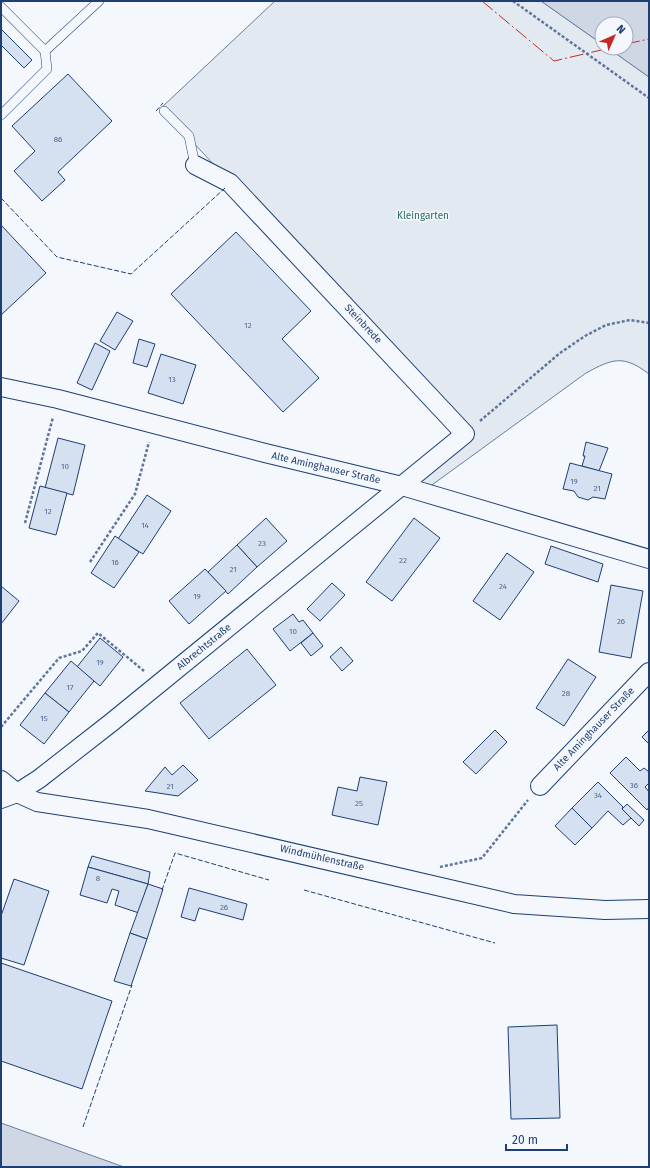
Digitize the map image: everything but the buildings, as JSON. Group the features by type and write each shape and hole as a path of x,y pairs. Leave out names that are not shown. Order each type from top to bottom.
{"street":[{"name":"Steinbrede","path":"195,165 230,183 465,434"},
{"name":"Alte Aminghauser Straße","path":"1,387 58,399 402,486 649,559"},
{"path":"402,486 465,434"},
{"name":"Albrechtstraße","path":"9,796 39,778 156,686 402,486"},
{"name":"Alte Aminghauser Straße","path":"540,786 649,672"},
{"name":"Windmühlenstraße","path":"1,780 9,796 37,802 148,819 514,904 605,910 649,909"}],"lane":[{"path":"45,51 99,1"},
{"path":"1,7 45,51 48,69 1,115"},
{"path":"164,111 189,136 195,165"}],"path":[{"path":"513,1 649,98"},
{"path":"465,434 560,353 585,336 606,325 630,320 649,323"},
{"path":"25,523 58,399"},
{"path":"90,562 135,494 153,424"},
{"path":"1,727 59,658 82,651 98,633 147,674 156,686"},
{"path":"439,867 482,858 540,786"}],"green space":[{"name":"Kleingarten","path":"275,1 541,1 594,38 594,56 619,56 649,77 649,374 632,363 624,361 603,364 586,373 414,498 402,486 465,434 161,108"}],"shaded area":[{"path":"541,1 649,1 649,77 619,56 634,56 634,16 594,16 594,38"},
{"path":"1,1123 124,1167 1,1167"}],"fence":[{"path":"156,111 163,103"},
{"path":"1,198 57,257 131,274 225,188"},
{"path":"162,890 175,853 269,880"},
{"path":"304,890 495,943"},
{"path":"83,1127 132,985"}],"power":[{"path":"482,1 554,61 594,52"},
{"path":"634,42 649,39"}]}
